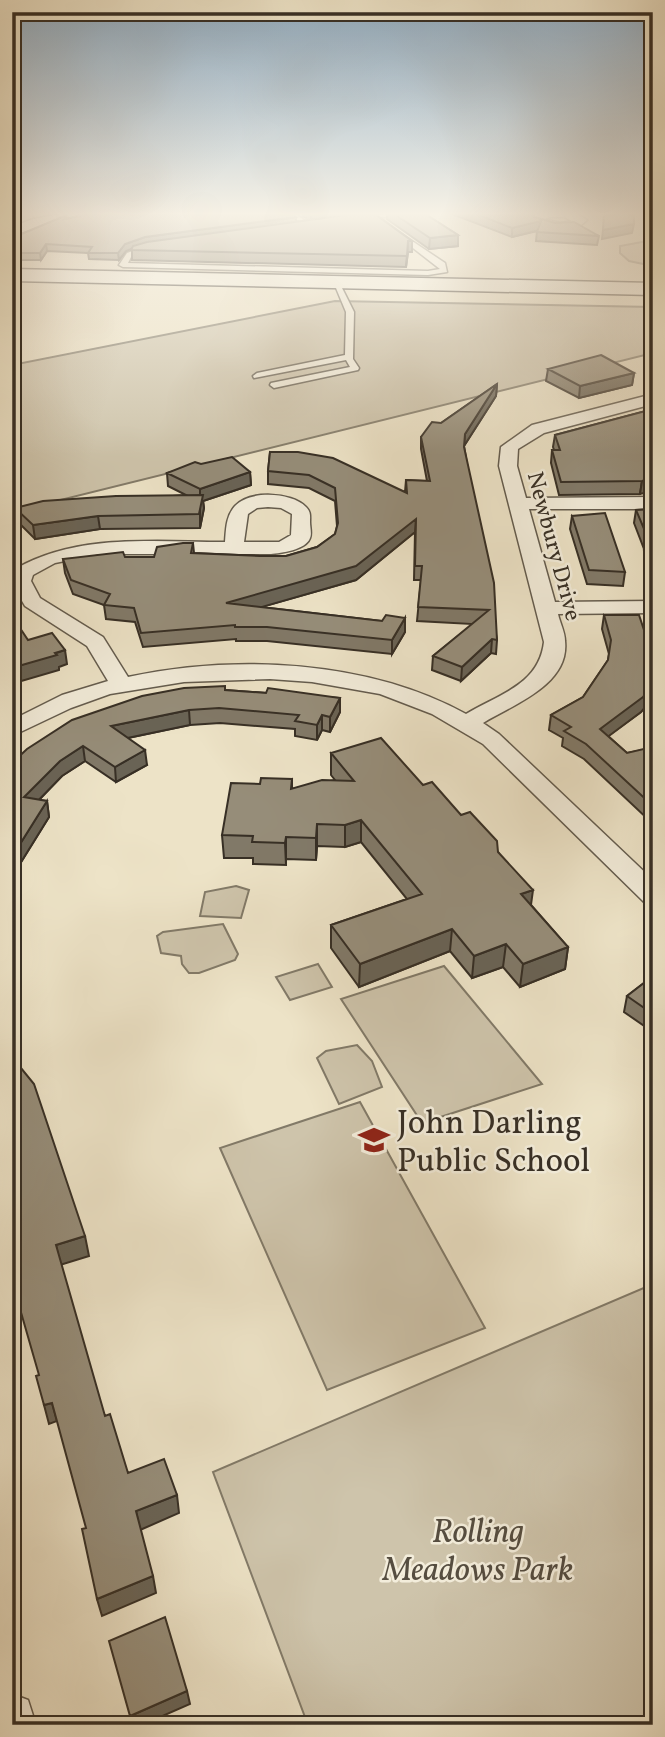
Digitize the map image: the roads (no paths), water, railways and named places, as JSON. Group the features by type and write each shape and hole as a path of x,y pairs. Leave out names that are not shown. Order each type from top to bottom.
{"main road":[{"path":"499,293 653,296"}],"street":[{"name":"Newbury Drive","path":"467,723 527,688 542,676 552,663 555,642 508,466 510,447 526,435 551,425 653,399"},
{"path":"518,504 653,503"},
{"path":"122,685 95,642 32,602 21,581 24,572 49,558 100,548 234,548"},
{"path":"547,608 653,607"},
{"path":"12,729 70,700 122,685 178,675 242,671 337,679 385,688 424,702 467,723 491,739 653,896"},
{"path":"12,1716 14,1725"}],"lane":[{"path":"274,385 355,368 349,357 350,313 340,293"},
{"path":"257,376 349,357"}],"place":[{"name":"John Darling Public School","path":"374,1140"}],"park label":[{"name":"Rolling Meadows Park","path":"478,1549"}]}
